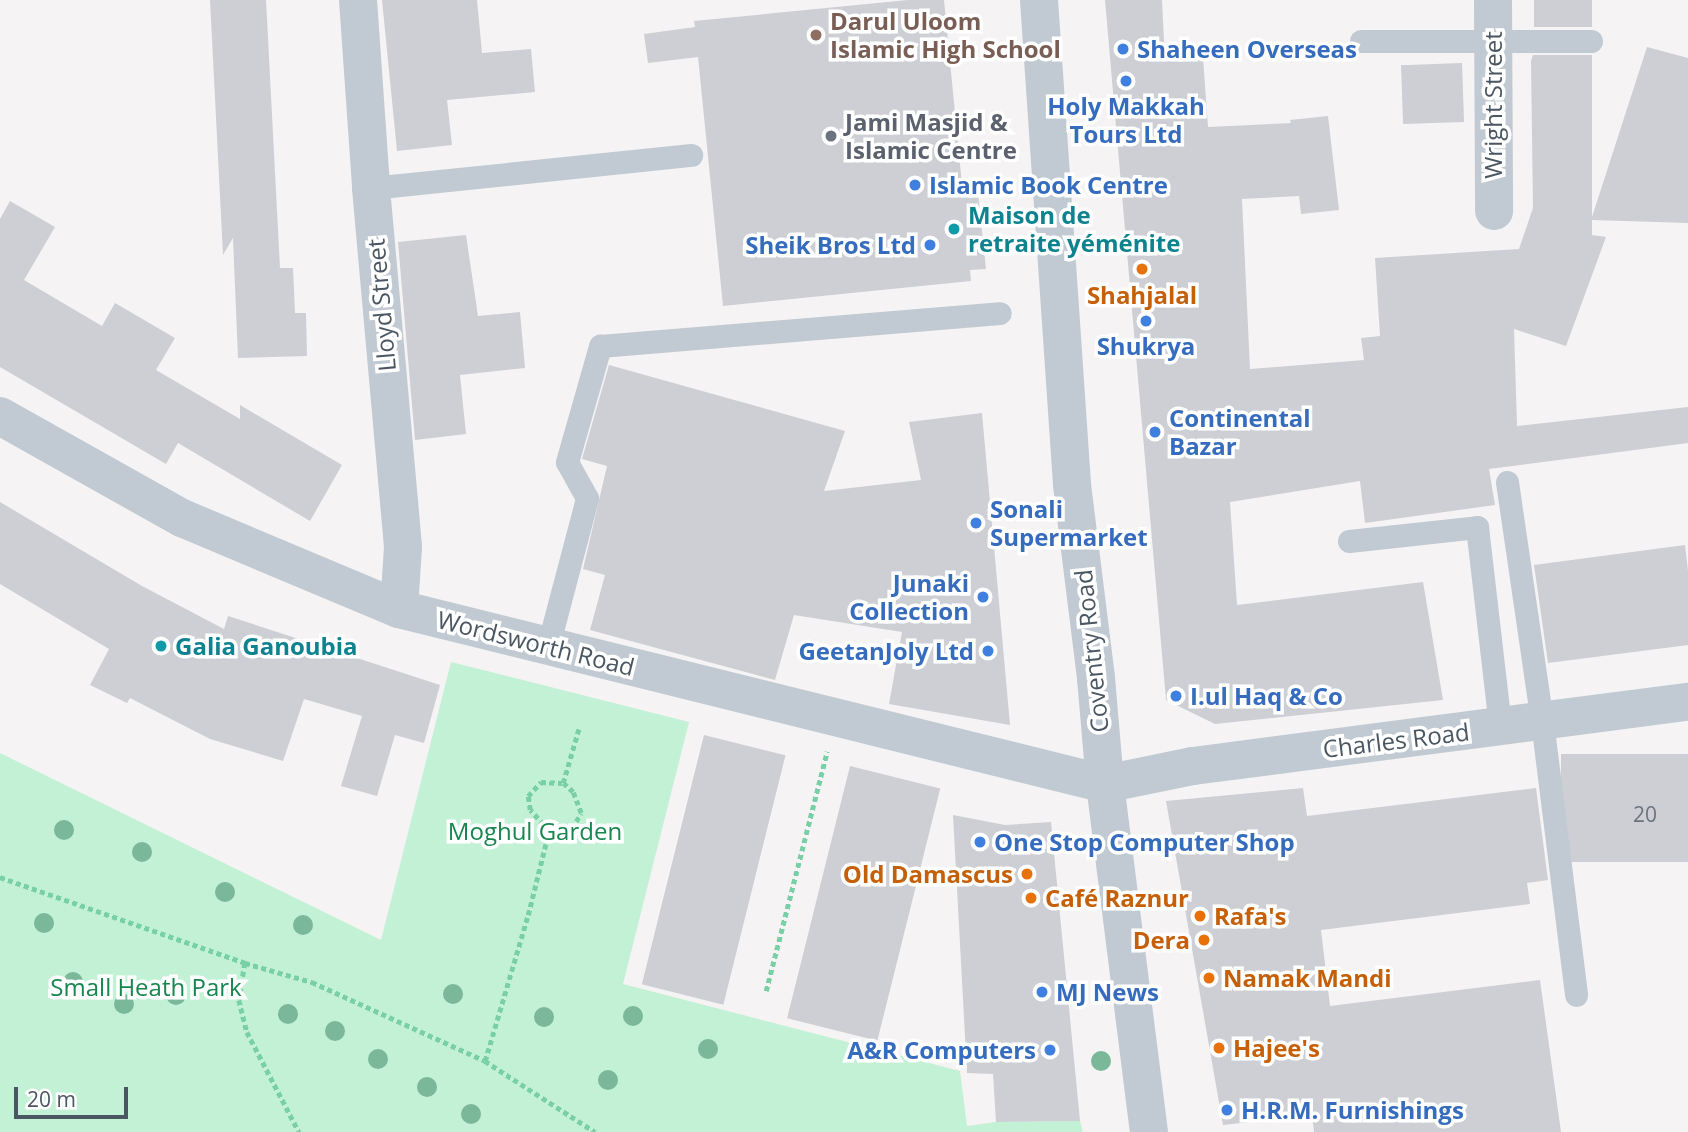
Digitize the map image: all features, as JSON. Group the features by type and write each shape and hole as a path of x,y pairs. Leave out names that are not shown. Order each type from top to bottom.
{"street":[{"name":"Lloyd Street","path":"358,0 371,188 403,547 399,609"},
{"name":"Coventry Road","path":"1039,0 1072,485 1096,678 1105,784 1149,1132"},
{"name":"Wright Street","path":"1493,0 1494,211"},
{"name":"Wordsworth Road","path":"0,416 182,518 399,609 1105,784"},
{"name":"Charles Road","path":"1105,784 1193,765 1688,702"}],"lane":[{"path":"1362,41 1591,41"},
{"path":"371,188 691,155"},
{"path":"548,646 587,498 567,462 600,346 1000,313"},
{"path":"1507,482 1542,721 1576,995"},
{"path":"1349,541 1477,527 1500,726"}],"path":[{"path":"766,991 835,718"},
{"path":"563,783 579,728"},
{"path":"541,782 563,783 573,792 581,813 572,829 549,831 530,810 528,796 541,782"},
{"path":"485,1061 528,915 549,831"},
{"path":"0,877 245,963 312,982 485,1061 595,1132"},
{"path":"245,963 239,1000 247,1032 299,1132"}],"green space":[{"name":"Small Heath Park","path":"451,662 689,722 623,984 960,1071 967,1126 996,1122 1080,1121 1083,1132 0,1132 0,753 381,940"}],"building":[{"path":"210,0 266,0 280,268 293,268 295,313 306,313 307,356 238,358 233,238 223,255"},
{"path":"382,0 477,0 482,53 531,49 535,92 447,100 452,145 397,151"},
{"name":"Jami Masjid & Islamic Centre","path":"908,0 944,0 962,185 977,184 986,269 970,270 971,281 723,306 698,57 648,63 644,34 695,27 694,21"},
{"path":"1105,0 1162,0 1165,61 1203,58 1208,127 1291,123 1290,120 1328,116 1339,210 1301,214 1299,196 1242,199 1250,369 1364,360 1361,338 1380,336 1375,258 1519,249 1533,208 1533,55 1592,55 1592,217 1647,47 1688,58 1688,223 1592,220 1592,235 1606,237 1566,346 1514,329 1517,426 1688,407 1688,443 1489,469 1495,505 1365,523 1360,481 1230,502 1237,605 1423,582 1443,700 1215,724 1166,700"},
{"path":"1534,0 1592,0 1592,27 1534,27"},
{"path":"1462,63 1464,122 1403,124 1401,65"},
{"path":"10,201 55,227 24,280 102,326 115,303 175,338 156,370 240,419 240,405 342,465 310,521 178,443 166,464 0,367 0,219"},
{"path":"466,235 478,316 520,312 525,368 460,375 466,434 415,440 398,242"},
{"path":"609,365 845,431 824,491 921,480 909,422 982,413 1010,725 889,704 902,632 794,615 775,680 590,630 605,575 583,569 607,466 582,459"},
{"path":"0,502 142,586 224,629 228,616 440,685 424,743 395,735 377,796 341,786 362,716 304,699 283,761 210,739 130,698 127,703 90,685 109,649 0,584"},
{"path":"1685,545 1688,571 1688,645 1548,663 1534,565"},
{"path":"704,735 786,755 723,1005 642,984"},
{"path":"1561,754 1688,754 1688,862 1561,862"},
{"path":"850,766 940,788 877,1041 787,1018"},
{"path":"1303,788 1307,816 1536,788 1548,880 1527,883 1530,904 1321,930 1330,1006 1540,980 1561,1132 1314,1132 1312,1115 1223,1125 1166,801"},
{"path":"953,815 1005,825 1051,822 1080,1121 996,1122 993,1074 967,1073"}],"place":[{"name":"Darul Uloom Islamic High School","path":"816,35"},
{"name":"Shaheen Overseas","path":"1123,49"},
{"name":"Holy Makkah Tours Ltd","path":"1126,81"},
{"name":"Jami Masjid & Islamic Centre","path":"831,136"},
{"name":"Islamic Book Centre","path":"915,185"},
{"name":"Maison de retraite yéménite","path":"954,229"},
{"name":"Sheik Bros Ltd","path":"930,245"},
{"name":"Shahjalal","path":"1142,269"},
{"name":"Shukrya","path":"1146,321"},
{"name":"Continental Bazar","path":"1155,432"},
{"name":"Sonali Supermarket","path":"976,523"},
{"name":"Junaki Collection","path":"983,597"},
{"name":"Galia Ganoubia","path":"161,646"},
{"name":"GeetanJoly Ltd","path":"988,651"},
{"name":"I.ul Haq & Co","path":"1176,696"},
{"name":"One Stop Computer Shop","path":"980,842"},
{"name":"Old Damascus","path":"1027,874"},
{"name":"Café Raznur","path":"1031,898"},
{"name":"Rafa's","path":"1200,916"},
{"name":"Dera","path":"1204,940"},
{"name":"Namak Mandi","path":"1209,978"},
{"name":"MJ News","path":"1042,992"},
{"name":"Hajee's","path":"1219,1048"},
{"name":"A&R Computers","path":"1050,1050"},
{"name":"H.R.M. Furnishings","path":"1227,1110"}],"park label":[{"name":"Moghul Garden","path":"535,831"}]}
